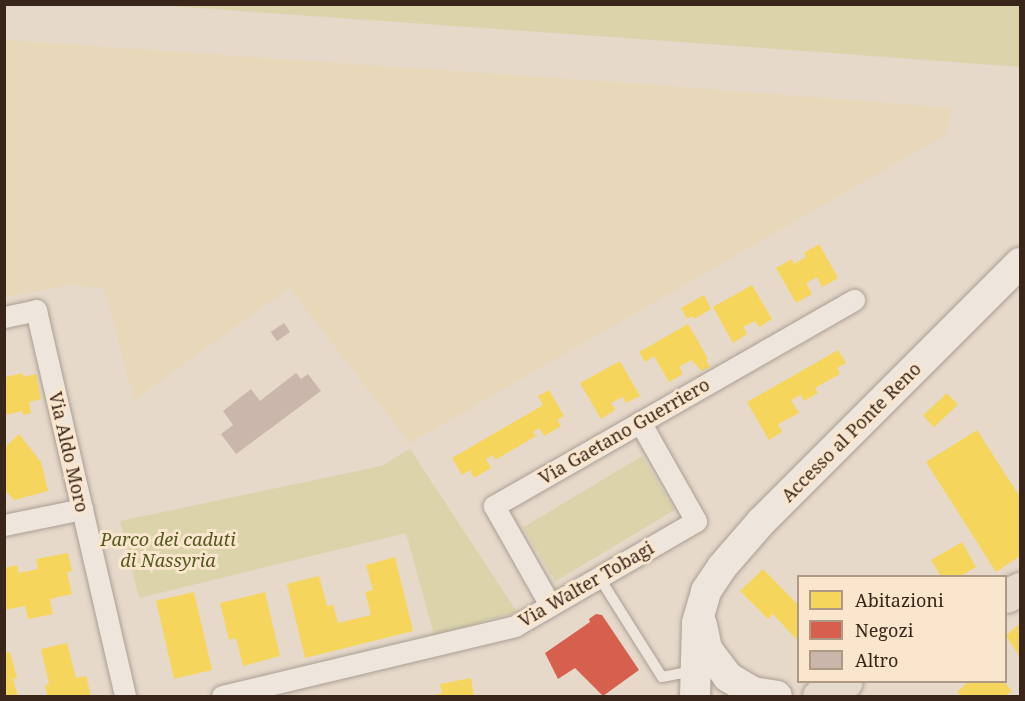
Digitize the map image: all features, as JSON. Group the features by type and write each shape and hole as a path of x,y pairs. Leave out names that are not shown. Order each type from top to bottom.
{"main road":[{"name":"Accesso al Ponte Reno","path":"695,683 697,623 706,591 722,567 762,521 1020,263"},
{"path":"700,613 707,649 733,686 777,696"},
{"path":"788,696 834,688"}],"street":[{"name":"Via Gaetano Guerriero","path":"550,605 494,506 854,300"},
{"name":"Via Aldo Moro","path":"4,317 36,310 125,696"},
{"name":"Via Walter Tobagi","path":"222,696 515,626 696,521 640,422"},
{"path":"4,525 82,509"}],"lane":[{"path":"598,577 662,677 695,683"}],"shaded area":[{"path":"5,40 953,108 945,135 410,443 289,288 134,400 104,288 69,285 5,297"}],"green space":[{"path":"156,5 1020,5 1020,67 654,40"},
{"name":"Parco dei caduti di Nassyria","path":"410,449 517,612 434,635 406,533 139,598 120,521 381,466"},
{"path":"642,456 674,510 555,582 523,528"}],"building: Abitazioni":[{"path":"819,244 838,278 822,287 817,277 806,283 812,294 796,303 776,268 792,259 794,264 806,257 804,253"},
{"path":"752,285 772,319 759,327 755,321 743,327 747,334 733,343 713,307"},
{"path":"704,295 711,309 694,319 692,316 687,319 681,308"},
{"path":"688,324 708,359 706,360 710,367 702,371 691,360 679,367 683,374 669,382 654,356 645,362 639,352"},
{"path":"838,350 846,363 837,368 840,374 815,388 818,393 804,401 801,395 791,400 799,413 778,424 782,432 769,440 747,402"},
{"path":"620,361 640,396 626,403 623,397 611,403 615,410 601,419 580,383"},
{"path":"23,373 23,377 36,374 41,399 29,402 31,413 23,415 22,411 5,415 5,377"},
{"path":"549,390 564,416 557,420 561,426 544,436 539,428 533,432 536,436 495,460 493,455 486,459 491,468 474,478 470,470 462,475 452,458 543,405 538,396"},
{"path":"947,393 958,405 934,427 923,416"},
{"path":"977,430 1020,497 1020,556 996,572 926,462"},
{"path":"19,434 41,462 48,491 14,500 4,489 4,448"},
{"path":"962,542 976,567 963,575 940,575 931,560"},
{"path":"68,553 72,571 67,572 72,594 50,599 53,614 28,619 25,606 4,610 4,568 17,565 19,573 38,569 36,559"},
{"path":"395,557 413,631 305,658 287,584 319,576 327,606 333,605 338,623 371,615 365,592 373,590 366,565"},
{"path":"763,569 797,604 797,640 773,614 768,619 740,591"},
{"path":"194,592 212,670 174,679 156,601"},
{"path":"265,592 280,656 243,666 236,638 229,640 220,603"},
{"path":"1020,623 1020,657 1007,638"},
{"path":"67,643 76,678 86,676 91,696 47,696 45,685 49,684 41,649"},
{"path":"10,652 17,678 13,679 18,696 4,696 4,653"},
{"path":"471,678 474,696 430,696 442,693 440,684"},
{"path":"967,683 1005,683 1012,691 1005,696 961,696 957,692"}],"building: Negozi":[{"path":"596,614 602,615 639,670 603,696 575,668 558,679 545,653 590,622 589,619"}],"building: Altro":[{"path":"284,323 290,332 277,341 271,332"},
{"path":"296,373 301,379 308,374 321,391 236,454 221,434 233,425 223,411 251,389 260,401"}]}
